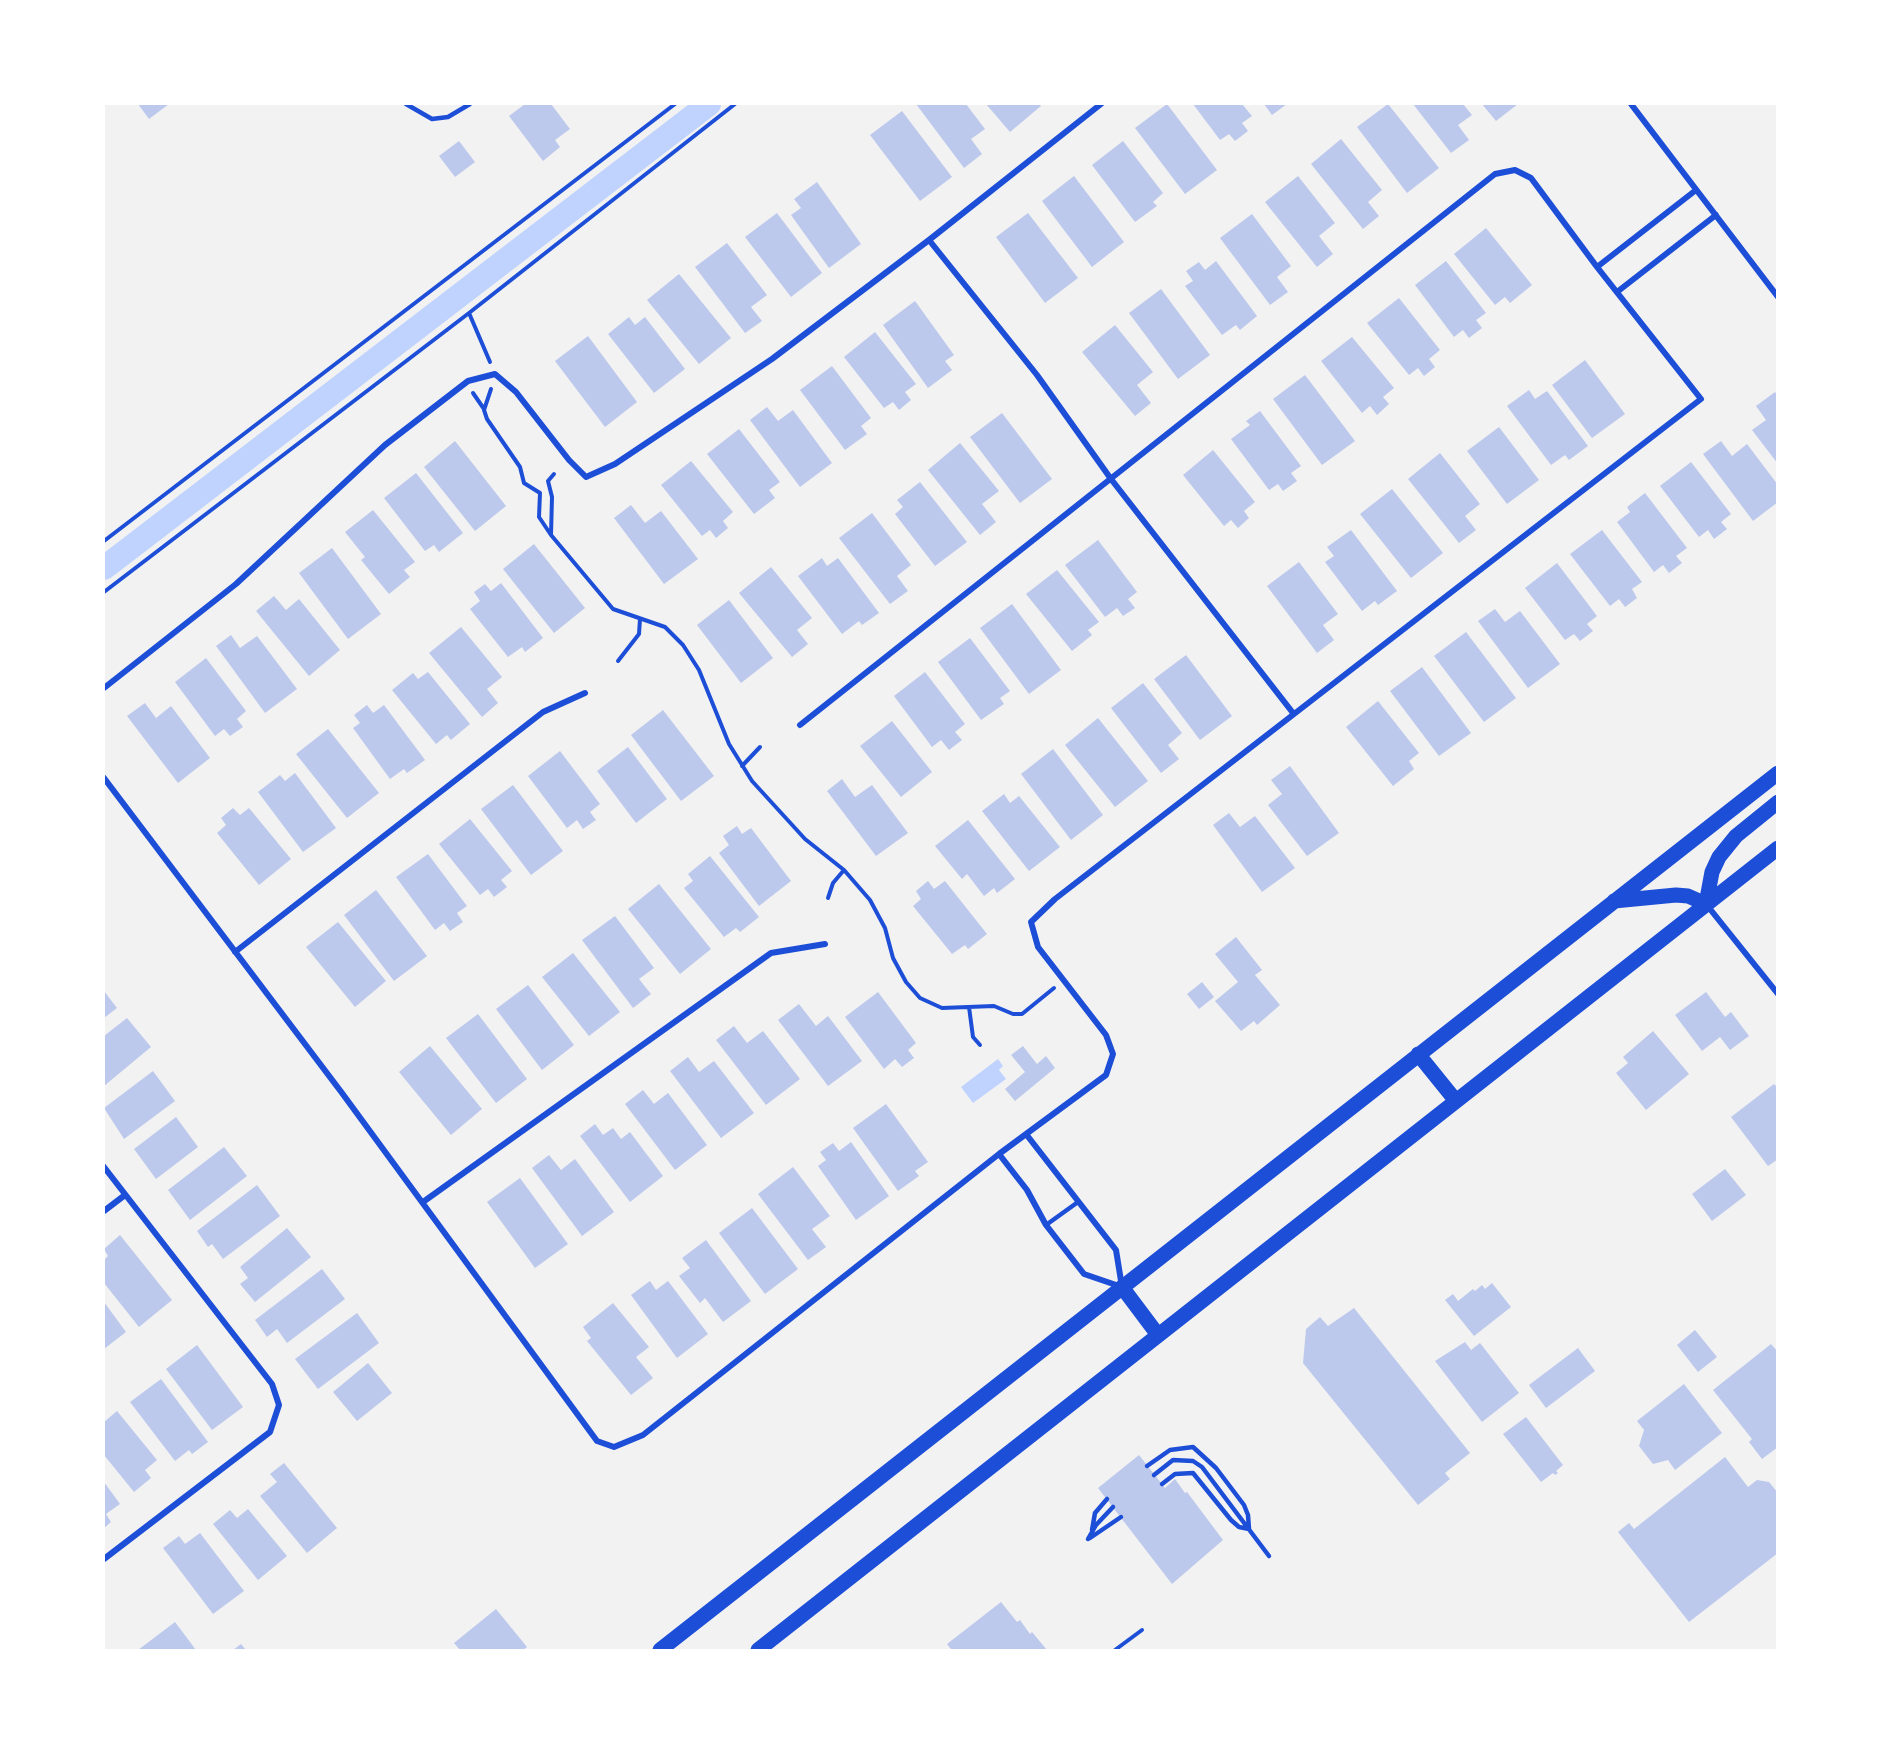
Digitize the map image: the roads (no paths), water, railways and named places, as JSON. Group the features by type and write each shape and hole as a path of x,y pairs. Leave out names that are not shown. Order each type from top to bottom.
{"main road":[{"path":"660,1650 1778,773"},
{"path":"1706,904 1712,872 1719,857 1736,836 1778,802"},
{"path":"758,1650 1778,848"},
{"path":"1614,901 1676,895 1688,896 1706,904"},
{"path":"1418,1054 1456,1101"},
{"path":"1122,1287 1158,1335"}],"street":[{"path":"104,688 236,584 385,445 468,381 495,374 516,392 569,460 586,477 615,464 772,359 929,240 1101,104"},
{"path":"1631,104 1778,297"},
{"path":"104,778 423,1202 597,1441 614,1447 643,1435 999,1154 1106,1075 1113,1054 1106,1035 1038,947 1031,922 1055,898 1701,399 1597,267 1531,178 1515,170 1495,174 800,725"},
{"path":"1597,267 1696,190"},
{"path":"1617,292 1716,215"},
{"path":"929,240 1037,375 1112,479 1293,713"},
{"path":"235,952 543,712 585,693"},
{"path":"1706,904 1778,994"},
{"path":"423,1202 771,953 825,944"},
{"path":"999,1154 1027,1190 1046,1226 1084,1274 1122,1287 1116,1250 1026,1134"},
{"path":"104,1167 272,1384 279,1405 270,1432 104,1559"},
{"path":"104,1211 125,1195"}],"lane":[{"path":"406,104 432,119 448,117 470,104"},
{"path":"1046,1226 1078,1202"},
{"path":"1147,1466 1170,1450 1193,1447 1216,1468 1244,1505 1248,1515 1249,1529"},
{"path":"1154,1475 1173,1460 1193,1461 1202,1467 1269,1556"},
{"path":"1162,1484 1175,1474 1193,1473 1231,1520 1239,1527 1249,1529"},
{"path":"1092,1532 1095,1513 1107,1499"},
{"path":"1113,1507 1088,1539 1121,1517"}],"water":[{"path":"998,1059 1003,1066 999,1070 1006,1079 973,1103 961,1087"}],"waterway":[{"path":"104,568 709,104"}]}
